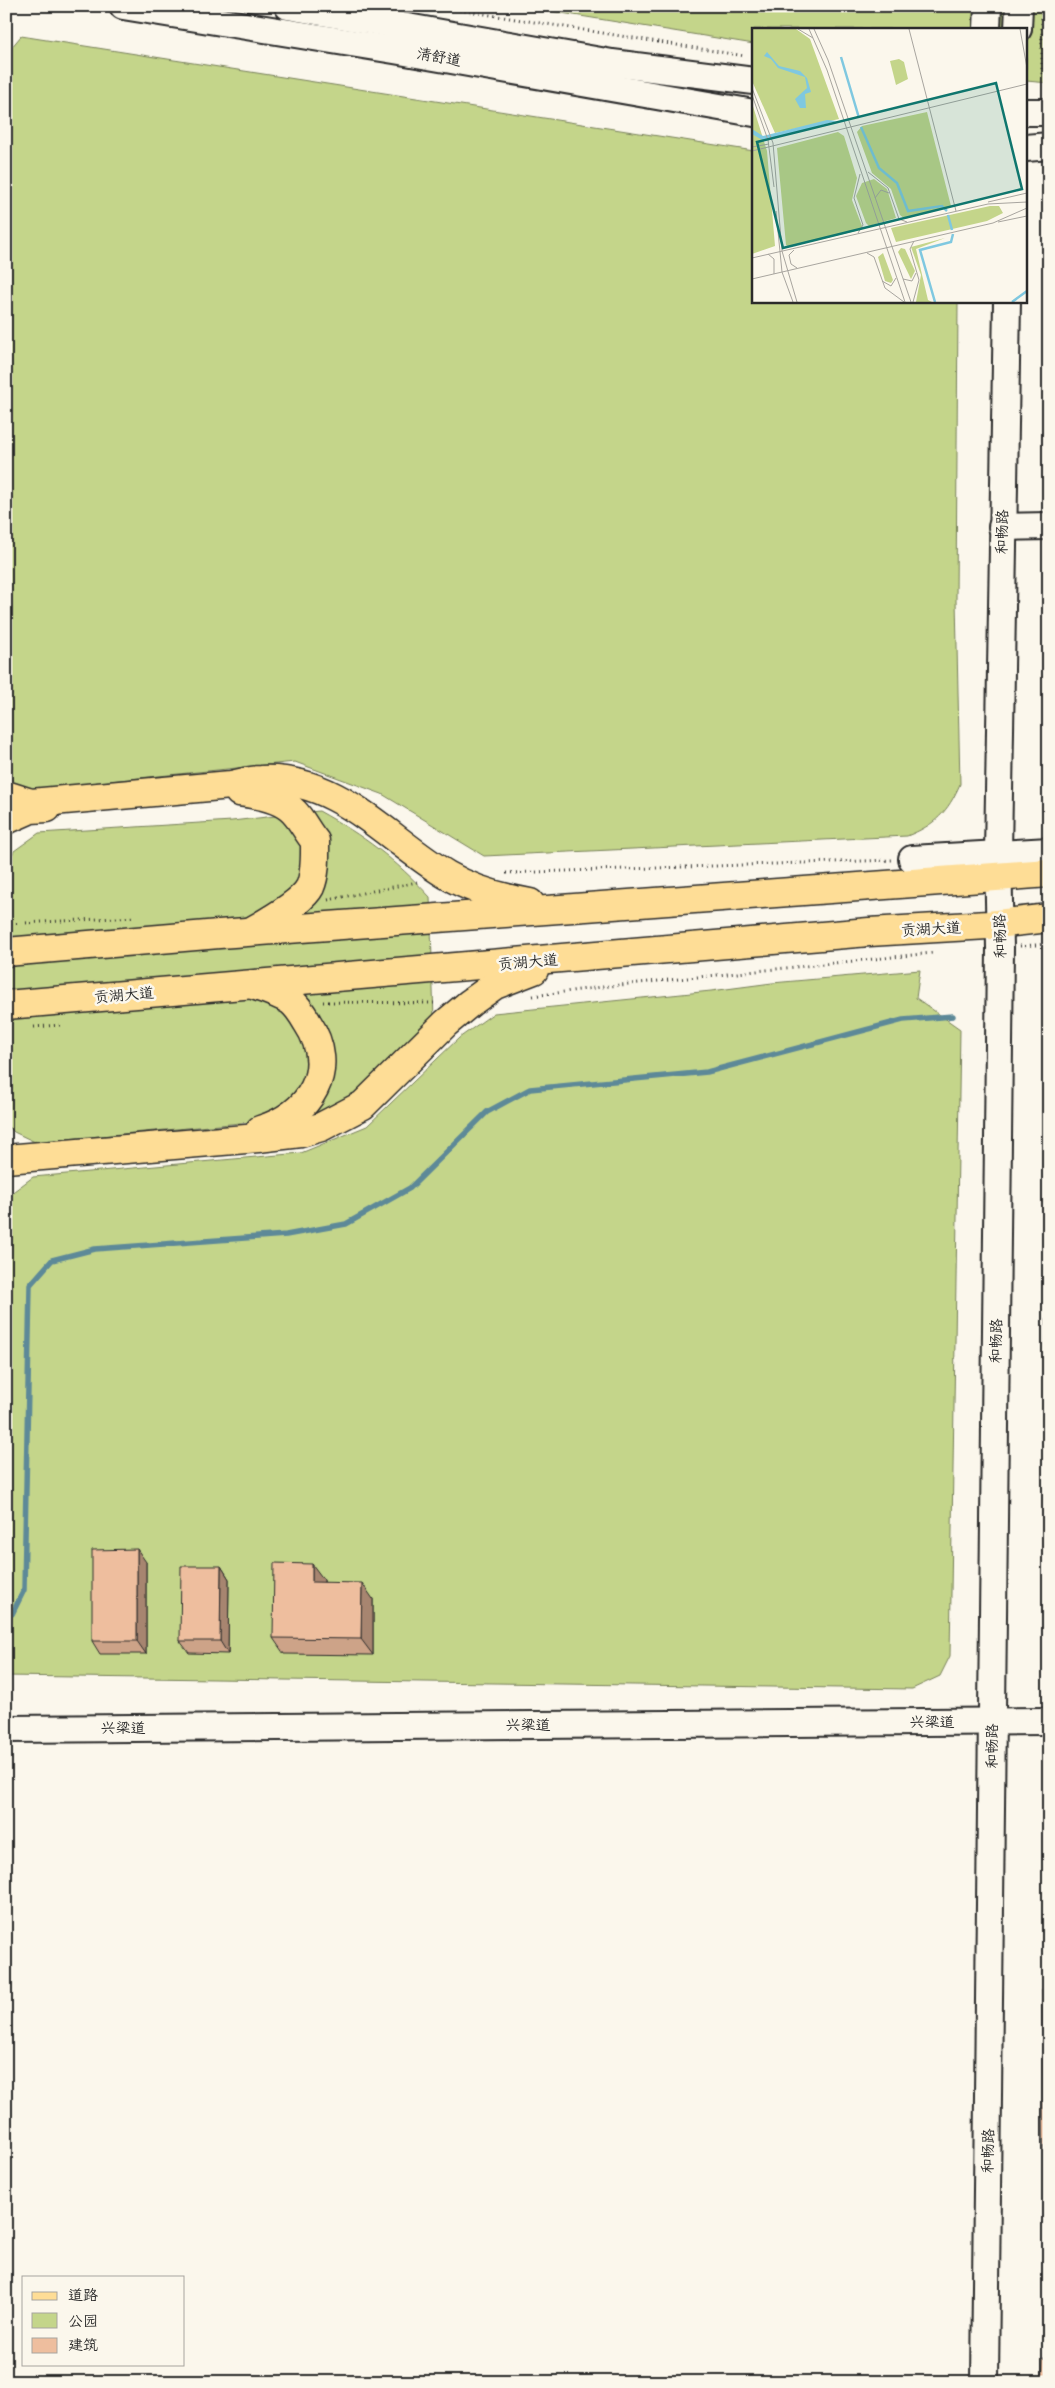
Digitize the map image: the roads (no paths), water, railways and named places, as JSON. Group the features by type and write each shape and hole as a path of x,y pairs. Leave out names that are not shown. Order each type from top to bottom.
{"main road":[{"path":"6,794 31,803 231,785 261,780 286,781 332,795 355,807 448,876 488,893 562,908"},
{"path":"6,820 31,809 229,792 254,793 276,800 294,812 315,841 314,871 309,888 296,901 271,920 249,932"},
{"path":"6,952 562,908 992,866 1049,873"},
{"name":"贡湖大道","path":"6,1005 1049,918"},
{"path":"6,1159 267,1137 301,1133 321,1127 363,1106 446,1023 495,985 563,959"},
{"path":"6,1152 261,1130 283,1122 302,1108 314,1092 320,1073 321,1053 316,1035 292,1002 276,993 252,984"}],"street":[{"name":"清舒道","path":"123,6 403,51 752,113"},
{"name":"清舒道","path":"288,6 612,63 752,81"},
{"path":"987,28 988,6"},
{"path":"1018,28 1019,6"},
{"name":"和畅路","path":"985,2382 994,924 992,866 992,302"},
{"name":"和畅路","path":"992,866 1002,526 1006,302"},
{"path":"1002,526 1049,526"},
{"path":"912,860 992,866 1049,851"},
{"name":"兴梁道","path":"6,1729 989,1716 1049,1710"},
{"name":"兴梁道","path":"6,1714 989,1716 1049,1721"},
{"name":"和畅路","path":"976,2382 989,1716"}],"waterway":[{"path":"6,1616 12,1614 24,1590 30,1285 52,1260 95,1249 286,1235 346,1224 410,1188 487,1112 530,1089 707,1072 903,1020 953,1016"}]}
